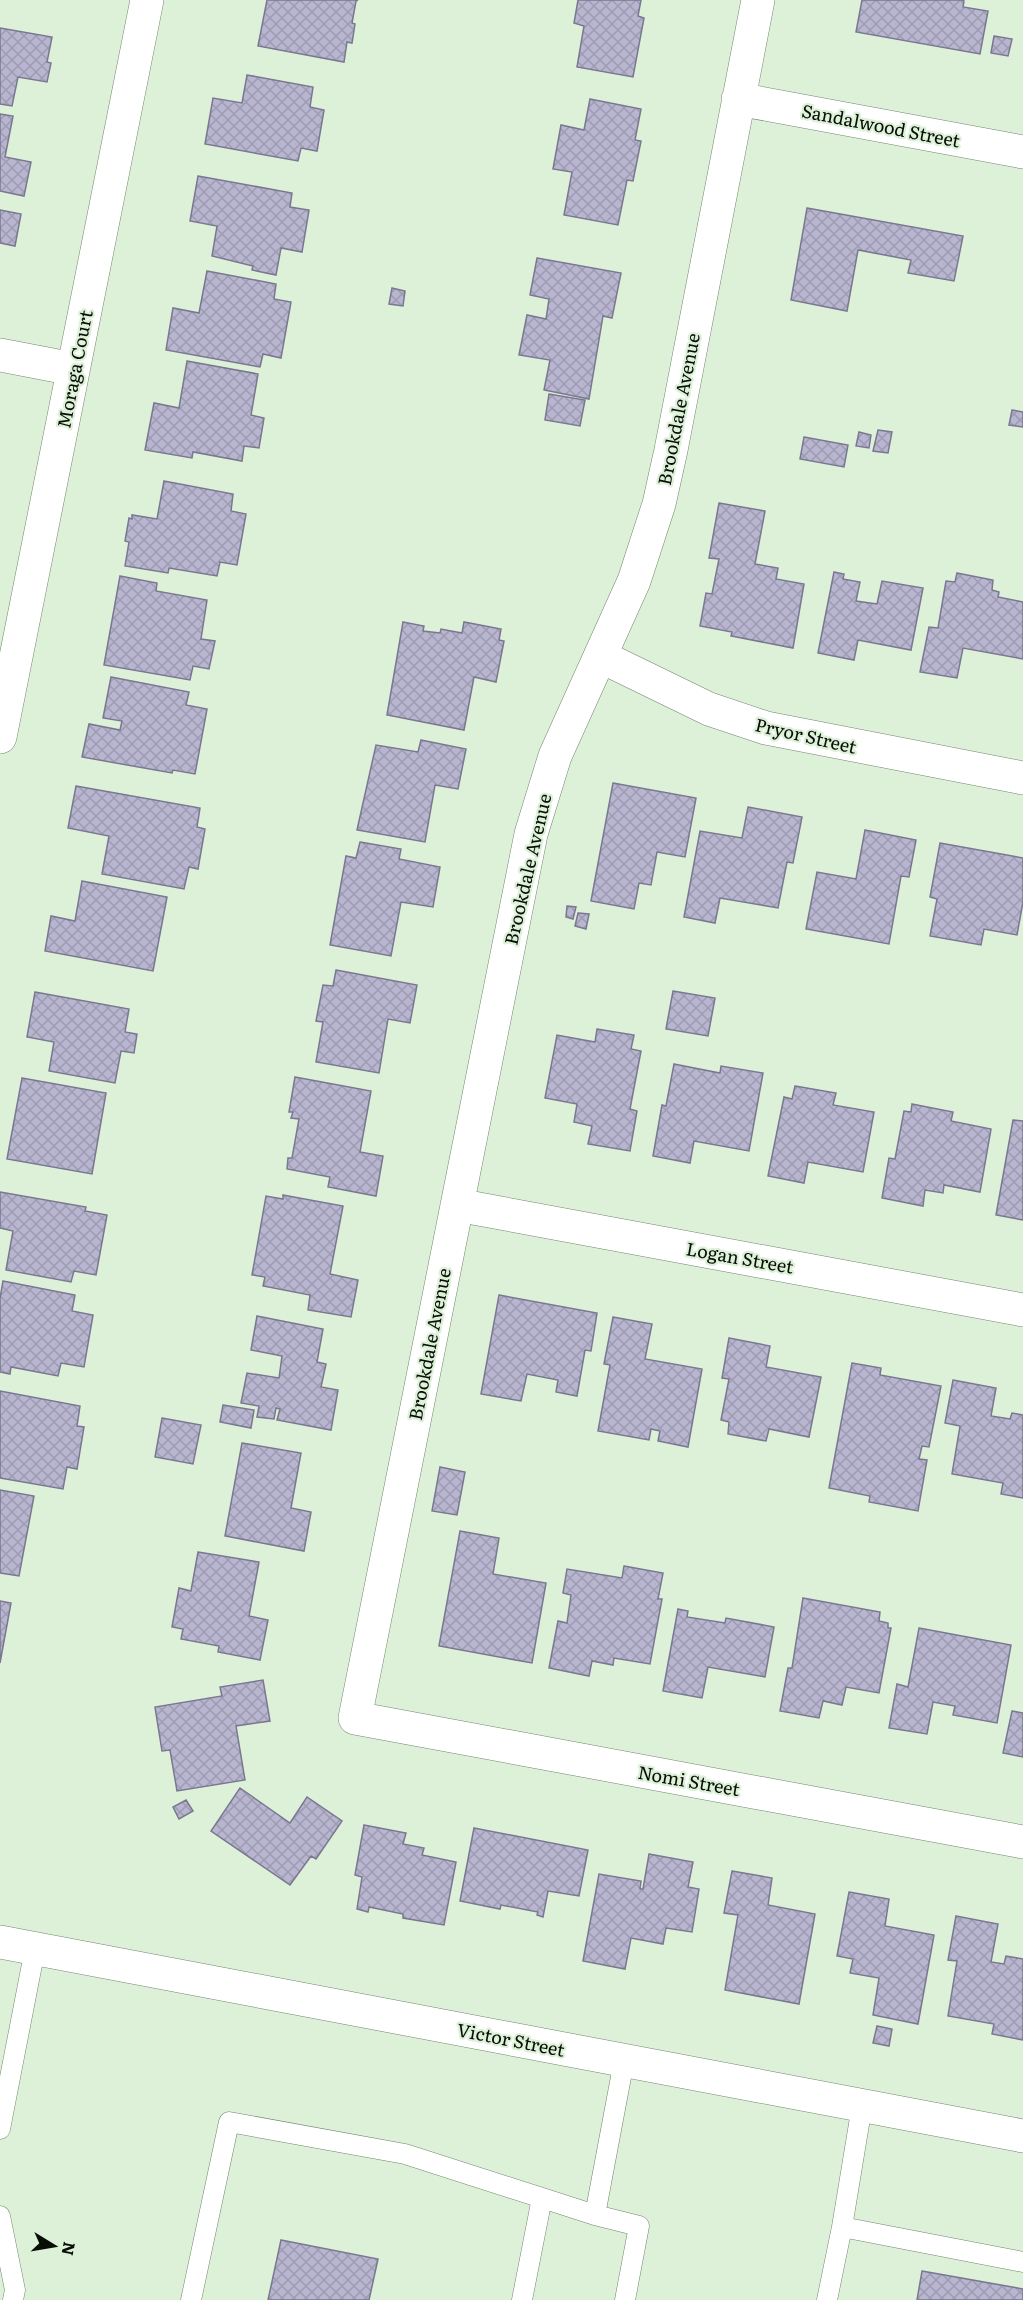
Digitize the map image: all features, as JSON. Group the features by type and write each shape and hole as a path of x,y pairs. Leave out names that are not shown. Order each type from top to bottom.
{"street":[{"name":"Moraga Court","path":"0,737 147,0"},
{"name":"Brookdale Avenue","path":"355,1718 531,834 555,756 634,581 659,504 758,0"},
{"name":"Sandalwood Street","path":"738,99 1023,152"},
{"path":"0,355 74,369"},
{"name":"Pryor Street","path":"600,656 709,709 766,728 1023,778"},
{"name":"Logan Street","path":"457,1205 1023,1310"},
{"name":"Nomi Street","path":"355,1718 1023,1842"},
{"name":"Victor Street","path":"0,1942 1023,2136"}],"lane":[{"path":"0,2129 35,1949"},
{"path":"595,2215 624,2061"},
{"path":"827,2300 842,2228 862,2106"},
{"path":"191,2300 229,2122 405,2154 595,2215 639,2226 625,2300"},
{"path":"522,2300 542,2198"},
{"path":"0,2217 15,2290 13,2300"},
{"path":"842,2228 1023,2262"}],"building":[{"path":"267,0 358,0 352,23 355,24 352,43 347,42 344,62 258,46"},
{"path":"578,0 641,0 638,16 644,18 633,77 577,67 584,26 574,23"},
{"path":"862,0 962,0 964,1 963,7 988,11 980,54 856,32"},
{"path":"0,28 52,37 47,62 51,63 47,82 18,77 12,106 0,104"},
{"path":"994,36 1012,39 1008,56 991,53"},
{"path":"247,75 313,87 310,107 324,110 317,151 301,148 298,161 205,144 213,98 242,103"},
{"path":"590,99 641,109 635,140 641,141 633,181 627,180 618,225 564,215 572,172 553,169 561,125 584,130"},
{"path":"0,114 13,116 5,157 31,162 24,196 0,191"},
{"path":"198,176 292,193 290,207 309,210 302,252 281,248 276,275 252,270 253,266 212,256 217,226 190,221"},
{"path":"807,208 963,236 954,281 908,273 911,260 858,250 847,311 791,300"},
{"path":"0,210 21,214 15,246 0,243"},
{"path":"537,258 621,273 612,318 603,316 589,399 544,390 550,360 519,355 527,315 546,319 549,299 530,295"},
{"path":"207,271 276,284 274,299 291,302 281,358 263,354 260,367 166,350 173,308 199,313"},
{"path":"392,288 405,291 403,306 389,304"},
{"path":"187,361 258,374 251,415 264,418 259,448 244,446 242,461 193,452 192,458 145,450 154,403 179,408"},
{"path":"549,394 585,400 580,426 545,420"},
{"path":"1012,410 1023,412 1023,427 1009,425"},
{"path":"878,430 892,432 888,453 873,451"},
{"path":"859,432 871,435 869,448 856,446"},
{"path":"804,437 848,445 844,467 800,459"},
{"path":"164,481 233,494 231,511 246,514 237,565 220,562 217,576 169,568 168,573 125,566 129,542 125,541 129,518 132,519 132,515 157,519"},
{"path":"719,503 765,511 755,564 778,568 776,579 804,584 793,648 731,636 732,632 700,626 706,593 712,594 719,559 709,558"},
{"path":"834,572 844,574 843,579 860,582 856,601 877,604 882,581 923,588 911,650 858,640 854,660 818,653"},
{"path":"957,573 993,580 992,590 999,592 998,597 1023,602 1023,659 963,648 957,678 920,672 929,627 938,628 946,581 955,582"},
{"path":"120,576 157,583 156,591 207,600 201,639 215,641 209,669 193,666 190,680 104,665"},
{"path":"403,622 424,626 423,631 440,633 441,629 462,633 464,622 501,629 499,640 504,641 496,682 474,677 464,730 387,715"},
{"path":"111,677 189,692 186,705 207,709 195,774 173,770 172,773 82,757 89,724 120,730 122,721 103,718"},
{"path":"421,740 466,749 458,789 435,785 425,842 357,830 376,745 418,752"},
{"path":"613,783 696,798 685,857 657,852 651,885 639,883 634,909 591,901"},
{"path":"76,786 200,808 197,827 205,829 198,869 189,867 184,889 102,874 109,836 68,828"},
{"path":"748,807 802,817 793,863 787,862 778,908 720,898 715,923 684,917 700,831 742,838"},
{"path":"865,830 916,840 909,877 901,876 889,944 806,929 817,872 856,879"},
{"path":"360,842 401,849 399,859 440,867 433,907 401,902 391,956 330,945 346,856 356,858"},
{"path":"940,843 1023,858 1023,902 1017,935 984,929 981,945 930,936 937,899 930,897"},
{"path":"82,881 167,897 153,971 45,951 51,916 75,921"},
{"path":"567,906 576,907 573,919 566,917"},
{"path":"578,913 589,914 586,929 575,926"},
{"path":"336,970 417,985 410,1023 388,1019 379,1073 316,1062 323,1022 316,1021 323,985 333,986"},
{"path":"673,991 715,998 708,1036 666,1029"},
{"path":"35,992 129,1009 125,1032 137,1034 134,1053 121,1051 115,1083 49,1071 54,1042 27,1037"},
{"path":"597,1029 634,1035 631,1049 641,1051 630,1109 637,1111 630,1151 588,1144 592,1126 574,1122 577,1104 545,1098 557,1035 595,1042"},
{"path":"674,1064 720,1073 721,1066 763,1073 749,1151 694,1141 690,1163 653,1156 662,1105 666,1106"},
{"path":"295,1077 371,1091 360,1152 383,1156 376,1196 328,1187 330,1177 287,1169 288,1158 292,1158 299,1119 291,1118 293,1112 289,1112"},
{"path":"22,1078 106,1093 92,1174 7,1159"},
{"path":"795,1086 836,1093 833,1105 874,1112 863,1172 808,1162 804,1183 768,1176 784,1097 792,1099"},
{"path":"912,1104 953,1112 951,1121 991,1129 980,1192 944,1185 943,1193 925,1190 923,1206 882,1198 889,1158 895,1159 904,1111 911,1112"},
{"path":"1013,1120 1023,1121 1023,1220 996,1215"},
{"path":"0,1192 86,1207 85,1211 107,1215 96,1275 74,1271 71,1282 6,1270 13,1231 0,1228"},
{"path":"283,1195 343,1206 330,1274 358,1280 351,1317 308,1310 310,1295 263,1286 265,1277 252,1275 266,1196 283,1199"},
{"path":"3,1281 75,1295 72,1311 93,1315 84,1367 61,1363 58,1376 11,1367 10,1374 0,1372 0,1298"},
{"path":"499,1295 597,1313 591,1351 585,1350 577,1396 556,1392 558,1380 527,1374 521,1401 481,1394"},
{"path":"257,1316 323,1329 317,1362 326,1364 321,1387 338,1390 331,1430 277,1420 280,1409 276,1408 274,1419 257,1417 259,1406 241,1403 247,1373 279,1378 282,1356 251,1350"},
{"path":"613,1317 652,1324 645,1359 702,1369 688,1447 658,1441 660,1431 651,1429 649,1440 598,1431 610,1365 604,1364"},
{"path":"729,1338 770,1346 766,1367 821,1377 809,1437 769,1429 766,1441 728,1434 729,1422 721,1420 729,1379 722,1378"},
{"path":"852,1363 881,1368 880,1375 941,1386 929,1447 922,1446 919,1459 927,1460 918,1511 869,1502 870,1496 829,1488"},
{"path":"953,1380 996,1388 991,1416 1010,1419 1012,1413 1023,1415 1023,1498 1001,1494 1003,1483 952,1474 960,1426 945,1423"},
{"path":"0,1391 80,1406 77,1426 84,1427 77,1469 67,1467 63,1489 0,1478"},
{"path":"223,1405 254,1410 251,1428 220,1422"},
{"path":"162,1418 201,1425 193,1464 155,1457"},
{"path":"242,1443 301,1453 291,1508 311,1512 304,1551 225,1536"},
{"path":"440,1467 465,1472 457,1515 432,1511"},
{"path":"0,1490 34,1496 19,1576 0,1573"},
{"path":"460,1531 499,1538 493,1574 546,1583 532,1663 439,1646"},
{"path":"198,1552 259,1562 249,1616 268,1620 260,1660 218,1652 219,1646 181,1639 183,1629 172,1627 179,1588 191,1591"},
{"path":"624,1566 663,1573 658,1599 662,1599 650,1664 614,1658 613,1665 592,1661 589,1676 549,1668 558,1621 567,1623 571,1595 563,1593 567,1569 622,1578"},
{"path":"803,1598 880,1612 879,1621 888,1623 888,1628 891,1628 879,1693 846,1687 842,1705 823,1701 819,1718 780,1711 788,1668 792,1668"},
{"path":"0,1601 11,1603 0,1663"},
{"path":"678,1609 688,1611 687,1617 725,1623 726,1618 774,1627 765,1677 708,1667 702,1698 663,1691"},
{"path":"919,1628 1011,1645 997,1723 953,1715 955,1706 933,1702 927,1734 889,1728 897,1684 908,1687"},
{"path":"263,1680 270,1721 236,1726 245,1780 177,1791 170,1750 162,1751 155,1707 222,1696 220,1687"},
{"path":"1012,1711 1023,1713 1023,1757 1003,1753"},
{"path":"240,1788 290,1823 307,1797 342,1821 316,1859 311,1856 290,1885 211,1831"},
{"path":"186,1800 193,1811 179,1819 173,1807"},
{"path":"364,1825 406,1833 403,1844 424,1848 422,1855 456,1862 444,1925 403,1918 403,1914 369,1907 368,1912 357,1909 362,1877 355,1875"},
{"path":"474,1828 588,1850 579,1896 548,1891 543,1917 537,1915 538,1912 501,1905 500,1909 460,1901"},
{"path":"649,1854 693,1862 688,1887 699,1889 692,1932 666,1928 663,1944 631,1938 625,1969 583,1961 599,1874 641,1881 640,1889 643,1889"},
{"path":"732,1871 772,1878 768,1905 815,1914 799,2004 725,1990 738,1915 724,1913"},
{"path":"849,1892 889,1899 885,1926 934,1935 918,2024 873,2015 879,1978 850,1973 853,1959 837,1956"},
{"path":"956,1916 998,1924 991,1962 1004,1964 1006,1956 1023,1959 1023,2040 992,2034 994,2024 948,2016 957,1961 948,1960"},
{"path":"877,2026 892,2029 889,2046 873,2043"},
{"path":"281,2240 378,2259 369,2300 268,2300"},
{"path":"922,2271 1023,2289 1023,2300 917,2300"}]}
